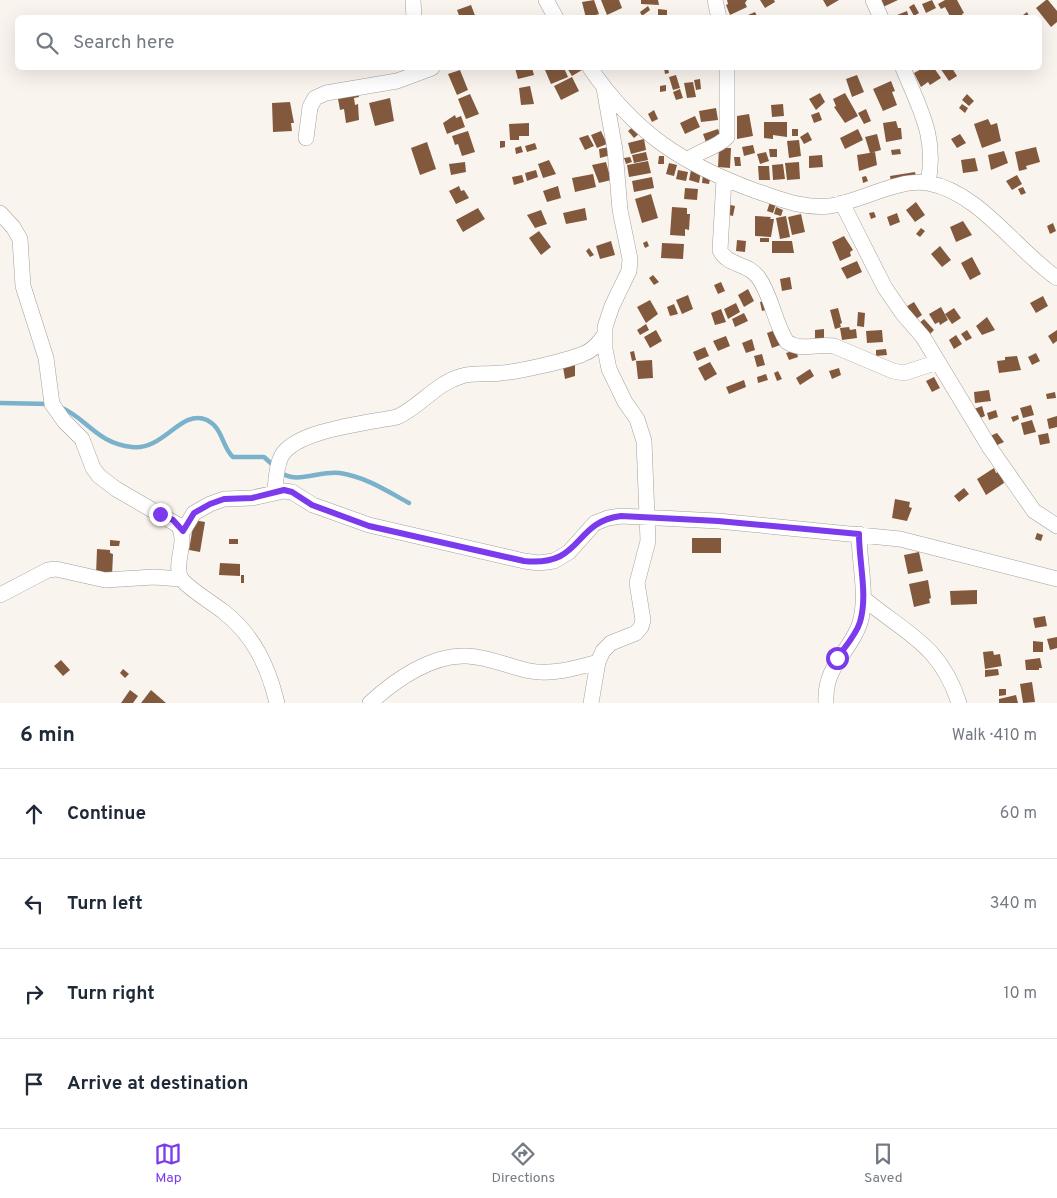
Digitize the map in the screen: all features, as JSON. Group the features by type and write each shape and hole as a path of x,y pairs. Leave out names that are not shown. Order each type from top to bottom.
{"street":[{"path":"413,0 414,15"},
{"path":"546,0 554,15"},
{"path":"716,0 718,15"},
{"path":"873,0 880,15"},
{"path":"306,138 310,107 315,98 326,93 397,81 427,70"},
{"path":"591,70 622,110 658,143 724,179 796,205 811,206 842,203 895,187 928,183 977,206 993,219 1024,252 1057,278"},
{"path":"688,160 697,153 723,142 728,137 727,70"},
{"path":"904,70 930,141 932,155 928,183"},
{"path":"275,491 280,458 286,449 304,437 397,417 408,412 440,386 464,375 503,373 584,354 596,346 603,337 612,306 629,271 630,259 620,210 615,150 604,88"},
{"path":"724,179 720,250 726,259 749,268 758,277 787,342 801,348 834,346 893,371 904,373 938,362"},
{"path":"842,203 885,288 903,314 923,337 990,448 1034,511 1057,526"},
{"path":"0,213 13,227 20,239 23,286 46,358 49,394 55,408 64,421 82,439 93,468 99,476 116,489 173,520 183,531"},
{"path":"591,703 598,662 603,651 611,644 636,633 641,628 643,620 637,583 648,541 644,441 637,418 625,402 609,369 603,337"},
{"path":"277,703 271,676 260,652 246,632 181,579 177,566 183,531 194,513 224,499 252,498 275,491 292,492 312,505 369,526 524,561 554,561 569,552 595,523 621,516 718,521 859,534 932,546 1057,579"},
{"path":"826,703 827,686 831,673 859,624 864,598 859,534"},
{"path":"0,595 48,570 56,569 105,580 154,577 181,579"},
{"path":"864,598 915,635 947,674 959,703"},
{"path":"370,703 406,676 423,666 447,658 467,656 486,658 530,671 542,672 565,670 598,662"}],"building":[{"path":"594,0 599,14 585,15 582,2"},
{"path":"601,0 619,0 622,8 607,15"},
{"path":"641,0 658,0 659,5 641,4"},
{"path":"727,0 747,0 745,3 747,7 730,15 726,5 728,4"},
{"path":"760,0 774,0 775,2 765,8"},
{"path":"823,0 839,0 827,7"},
{"path":"880,0 898,0 883,7"},
{"path":"932,0 936,8 926,13 922,4"},
{"path":"945,0 957,0 964,13 962,15 949,15 945,7 941,9 938,4"},
{"path":"1048,0 1057,11 1057,22 1051,27 1036,8"},
{"path":"914,4 919,13 913,15 909,7"},
{"path":"471,5 475,15 459,15 457,10"},
{"path":"648,6 650,10 643,15 640,12"},
{"path":"658,9 667,10 667,15 658,15"},
{"path":"907,11 908,15 897,15"},
{"path":"460,70 468,90 457,95 448,74"},
{"path":"516,70 533,70 534,75 518,79"},
{"path":"545,70 565,70 568,77 551,84"},
{"path":"568,70 582,70 572,76"},
{"path":"919,70 935,70 941,78 930,85 928,82 921,87 914,73"},
{"path":"941,70 953,70 957,76 949,81"},
{"path":"676,75 680,88 673,90 669,77"},
{"path":"857,75 864,92 852,97 846,79"},
{"path":"572,77 579,91 561,100 554,86"},
{"path":"700,79 701,89 696,90 694,80"},
{"path":"891,81 895,91 892,92 897,105 883,111 873,89"},
{"path":"693,82 696,97 687,98 684,83"},
{"path":"666,85 666,91 660,92 660,86"},
{"path":"530,86 534,104 521,105 519,88"},
{"path":"680,89 683,98 676,100 673,92"},
{"path":"358,93 359,97 354,98 355,105 358,104 359,120 346,123 344,109 340,110 338,99"},
{"path":"820,93 825,102 816,110 809,99"},
{"path":"845,93 858,116 845,123 834,107 836,106 833,99"},
{"path":"470,94 479,114 466,119 458,99"},
{"path":"967,94 974,101 969,106 962,100"},
{"path":"390,98 394,121 375,126 369,103"},
{"path":"290,102 294,123 291,123 292,131 273,132 272,103"},
{"path":"783,104 784,116 772,117 771,105"},
{"path":"962,104 968,108 965,113 959,108"},
{"path":"716,108 718,120 701,122 699,111"},
{"path":"866,109 871,121 864,124 858,113"},
{"path":"654,110 658,119 652,122 648,114"},
{"path":"819,112 822,120 814,123 811,115"},
{"path":"749,114 753,136 737,139 737,116"},
{"path":"455,115 456,118 461,116 465,127 447,134 443,123"},
{"path":"695,116 700,127 685,134 680,123"},
{"path":"988,119 991,125 997,123 1001,141 982,148 974,124"},
{"path":"896,121 898,128 901,128 902,139 886,142 883,123"},
{"path":"764,122 787,122 787,137 773,135 773,139 764,138"},
{"path":"529,123 529,136 519,136 519,140 510,140 509,124"},
{"path":"634,126 640,133 634,138 628,131"},
{"path":"718,129 722,140 707,145 703,134"},
{"path":"792,129 798,129 798,136 792,136"},
{"path":"858,129 863,140 845,149 840,138"},
{"path":"468,131 475,152 462,156 458,144 455,145 452,136"},
{"path":"601,131 607,144 597,148 591,135"},
{"path":"808,132 812,140 804,144 800,137"},
{"path":"877,134 881,150 870,153 865,137"},
{"path":"960,134 966,143 957,148 951,139"},
{"path":"588,135 594,146 585,150 579,138"},
{"path":"644,139 646,150 631,154 628,143"},
{"path":"799,140 801,156 789,158 787,141"},
{"path":"500,141 505,141 505,147 500,148"},
{"path":"427,142 436,169 420,175 411,148"},
{"path":"535,143 537,149 527,152 525,146"},
{"path":"753,145 755,153 744,156 742,147"},
{"path":"521,146 523,152 516,154 515,148"},
{"path":"609,147 611,155 600,158 599,149"},
{"path":"1036,147 1040,162 1026,166 1027,169 1019,171 1015,152"},
{"path":"719,148 731,148 730,168 718,167"},
{"path":"769,149 777,149 777,157 770,157"},
{"path":"900,149 901,154 892,155 891,150"},
{"path":"1004,151 1008,163 991,170 988,155"},
{"path":"646,152 648,160 634,163 632,155"},
{"path":"766,152 769,161 760,164 757,154"},
{"path":"875,152 877,165 859,171 857,155"},
{"path":"822,155 823,167 809,168 809,156"},
{"path":"659,156 664,156 664,164 658,164"},
{"path":"630,157 632,162 626,164 624,158"},
{"path":"734,157 740,157 741,166 735,166"},
{"path":"975,158 978,171 963,173 961,160"},
{"path":"549,160 556,174 543,178 538,164"},
{"path":"648,161 651,173 629,177 627,165"},
{"path":"465,162 466,172 451,175 449,164"},
{"path":"606,162 611,180 599,183 592,165"},
{"path":"799,162 800,179 787,180 785,163"},
{"path":"669,163 677,165 674,176 666,174"},
{"path":"783,164 785,179 773,180 772,165"},
{"path":"758,166 769,166 770,180 759,180"},
{"path":"536,170 538,177 527,181 525,173"},
{"path":"678,170 688,172 686,181 676,179"},
{"path":"691,170 701,172 699,183 689,180"},
{"path":"915,172 916,177 891,182 890,176"},
{"path":"593,174 596,187 575,192 572,178"},
{"path":"703,174 711,175 709,184 702,183"},
{"path":"522,175 524,182 514,185 512,177"},
{"path":"1017,175 1022,184 1012,190 1006,181"},
{"path":"866,176 868,181 863,183 862,177"},
{"path":"652,177 654,188 634,192 632,181"},
{"path":"459,186 461,191 464,190 469,198 456,204 449,191"},
{"path":"558,186 561,198 547,202 543,191"},
{"path":"1023,187 1026,193 1021,195 1018,189"},
{"path":"685,188 698,189 697,200 684,199"},
{"path":"651,194 658,218 642,223 635,199"},
{"path":"770,202 776,204 773,213 767,211"},
{"path":"916,202 925,215 915,222 906,210"},
{"path":"726,204 735,206 733,216 724,214"},
{"path":"672,207 687,208 687,214 690,214 689,230 685,229 685,236 670,235"},
{"path":"776,207 783,210 781,216 774,214"},
{"path":"478,208 485,219 463,232 456,220"},
{"path":"585,208 587,220 566,224 563,213"},
{"path":"541,210 547,224 535,228 527,215"},
{"path":"874,212 876,217 871,219 869,213"},
{"path":"897,213 900,222 890,226 887,217"},
{"path":"801,214 805,232 792,235 788,217"},
{"path":"755,216 771,217 770,219 774,219 771,237 755,236"},
{"path":"786,216 790,237 780,239 776,218"},
{"path":"963,221 972,235 956,242 950,227"},
{"path":"1053,223 1056,231 1050,234 1047,226"},
{"path":"921,228 925,231 920,237 916,234"},
{"path":"539,231 551,247 541,255 529,238"},
{"path":"844,236 853,250 850,252 851,256 840,261 832,242"},
{"path":"760,238 769,238 769,242 760,242"},
{"path":"737,240 746,241 745,252 736,251"},
{"path":"611,241 615,255 600,259 596,246"},
{"path":"647,241 649,246 645,248 643,243"},
{"path":"772,241 792,241 794,253 772,253"},
{"path":"662,243 684,244 683,259 661,258"},
{"path":"940,246 951,260 942,267 931,254"},
{"path":"589,248 594,255 590,257 586,251"},
{"path":"972,257 981,274 970,280 961,263"},
{"path":"857,261 862,272 847,279 841,268"},
{"path":"653,275 659,282 654,285 649,278"},
{"path":"790,277 792,289 782,291 780,279"},
{"path":"721,282 725,291 718,294 714,285"},
{"path":"748,289 754,301 744,307 738,295"},
{"path":"688,295 693,309 682,314 676,300"},
{"path":"1043,296 1048,306 1036,313 1030,303"},
{"path":"650,300 658,314 646,323 637,307"},
{"path":"767,300 770,309 762,311 760,302"},
{"path":"914,302 922,315 913,321 904,308"},
{"path":"736,303 740,312 728,319 724,309"},
{"path":"674,304 678,314 670,316 667,307"},
{"path":"941,307 948,320 940,325 939,322 935,324 929,314"},
{"path":"838,308 842,323 840,324 841,327 835,329 830,310"},
{"path":"954,308 961,318 952,324 945,314"},
{"path":"721,309 726,322 715,325 711,313"},
{"path":"858,312 865,313 864,327 857,326"},
{"path":"744,313 748,321 735,327 732,319"},
{"path":"987,317 995,330 982,335 976,326"},
{"path":"924,319 934,330 928,336 917,325"},
{"path":"646,324 649,330 640,335 637,330"},
{"path":"849,327 850,330 856,329 857,338 842,340 840,328"},
{"path":"778,329 783,344 772,348 767,333"},
{"path":"824,329 824,339 815,340 815,330"},
{"path":"656,330 662,341 650,348 644,337"},
{"path":"882,330 883,342 867,343 866,331"},
{"path":"967,330 972,338 966,341 961,334"},
{"path":"1057,330 1057,341 1053,344 1048,336"},
{"path":"956,335 962,344 954,349 949,340"},
{"path":"726,336 730,346 718,351 713,341"},
{"path":"752,339 755,350 746,353 742,343"},
{"path":"705,347 709,356 697,361 693,352"},
{"path":"886,349 887,355 876,356 876,350"},
{"path":"796,350 798,357 789,360 786,353"},
{"path":"634,351 636,360 632,361 630,352"},
{"path":"1036,353 1040,361 1032,365 1028,357"},
{"path":"762,354 765,365 757,367 754,356"},
{"path":"1017,356 1021,370 999,373 997,361 1005,360 1005,357"},
{"path":"652,360 653,378 638,379 636,361"},
{"path":"710,362 717,374 705,381 698,368"},
{"path":"575,364 575,376 565,379 563,367"},
{"path":"839,368 841,375 832,379 829,371"},
{"path":"810,369 814,376 800,385 796,378"},
{"path":"778,371 782,379 777,381 774,373"},
{"path":"766,374 768,380 758,383 757,377"},
{"path":"934,377 940,388 932,392 926,381"},
{"path":"744,380 746,387 729,394 726,387"},
{"path":"989,390 991,401 975,403 974,392"},
{"path":"1055,392 1056,398 1047,399 1046,394"},
{"path":"1031,405 1034,415 1023,418 1020,408"},
{"path":"982,406 985,416 978,419 974,409"},
{"path":"996,410 998,417 989,420 987,413"},
{"path":"1018,415 1019,419 1013,422 1011,417"},
{"path":"1057,416 1057,427 1049,429 1047,419"},
{"path":"1032,420 1036,432 1024,435 1021,423"},
{"path":"997,433 1004,442 995,446 990,436"},
{"path":"1048,433 1050,443 1040,445 1038,435"},
{"path":"994,468 996,473 1000,471 1004,483 986,495 977,479"},
{"path":"964,488 969,494 959,502 954,496"},
{"path":"895,499 910,502 909,507 912,508 907,521 892,518"},
{"path":"194,520 205,522 200,552 189,550"},
{"path":"1037,533 1043,535 1041,541 1035,539"},
{"path":"692,538 721,538 721,553 692,553"},
{"path":"229,539 238,539 238,544 229,544"},
{"path":"110,540 120,541 119,546 110,546"},
{"path":"97,549 110,550 110,553 113,554 112,576 96,575"},
{"path":"919,552 923,571 908,574 904,555"},
{"path":"220,563 240,564 240,576 219,575"},
{"path":"241,575 244,575 244,583 241,583"},
{"path":"928,580 930,603 914,607 909,584"},
{"path":"977,590 977,604 951,605 950,591"},
{"path":"1045,616 1047,626 1035,628 1033,618"},
{"path":"1057,637 1057,648 1050,650 1047,639"},
{"path":"1033,641 1043,642 1043,652 1033,652"},
{"path":"993,651 994,655 1000,654 1002,666 985,669 983,652"},
{"path":"1040,658 1042,668 1039,668 1039,670 1026,670 1025,660"},
{"path":"61,660 70,670 63,676 54,666"},
{"path":"123,669 129,674 125,678 120,673"},
{"path":"998,669 999,675 985,677 985,670"},
{"path":"1032,682 1035,702 1023,703 1020,684"},
{"path":"999,689 1006,689 1006,695 999,696"},
{"path":"130,690 138,696 133,703 121,703"},
{"path":"151,690 166,703 141,703"},
{"path":"1016,695 1018,703 999,703 999,699"}],"waterway":[{"path":"0,403 50,404"},
{"path":"60,407 78,417 109,441 132,447 154,443 180,424 189,420 198,418 207,420 216,428 233,457 264,457 274,466"},
{"path":"280,472 286,476 293,477 332,473 350,475 376,485 409,503"}],"route":[{"path":"160,514 173,520 183,531 194,513 210,504 224,499 252,498 284,490 292,492 312,505 369,526 524,561 539,562 554,561 569,552 595,523 621,516 718,521 859,534 860,568 864,598 862,611 859,624 837,658"}]}
